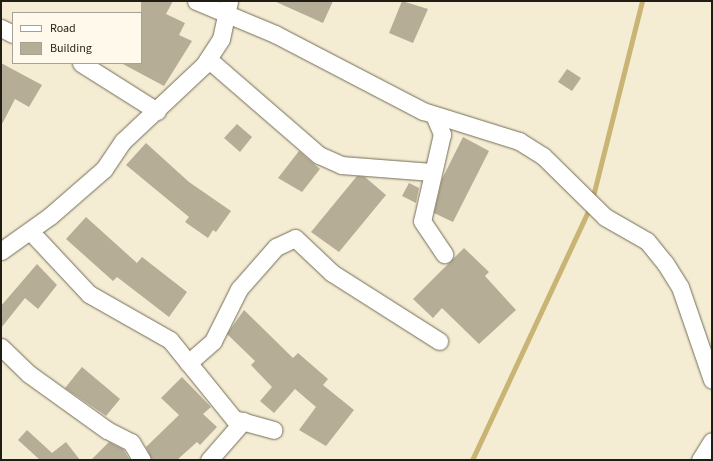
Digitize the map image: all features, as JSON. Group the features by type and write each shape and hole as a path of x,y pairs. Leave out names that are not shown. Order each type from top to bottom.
{"street":[{"path":"196,1 228,8 275,34 434,115 519,141 543,156 605,217 647,241 680,287 712,380"},
{"path":"1,251 30,230 104,169 123,141 157,111 208,59 221,39 228,8"},
{"path":"1,28 12,34"},
{"path":"208,59 320,155 341,165 432,172"},
{"path":"83,64 157,111"},
{"path":"434,115 442,134 432,172 422,221 444,254"},
{"path":"30,230 89,294 170,340 234,419 274,430"},
{"path":"188,362 213,341 239,289 276,246 295,238 332,273 439,341"},
{"path":"1,347 29,374 107,430 131,442 142,460"},
{"path":"209,460 243,421"},
{"path":"700,460 712,441"}],"building":[{"path":"141,1 173,1 166,14 185,23 179,35 192,41 164,86 123,64 142,64"},
{"path":"274,1 333,1 323,23"},
{"path":"402,1 428,9 413,43 389,33"},
{"path":"1,63 42,85 29,107 15,99 1,126"},
{"path":"567,69 581,78 572,91 558,82"},
{"path":"237,124 252,137 240,152 224,138"},
{"path":"463,137 489,151 453,222 434,213 442,179"},
{"path":"146,143 189,182 231,211 216,232 213,230 208,238 185,222 189,217 126,165"},
{"path":"299,151 320,169 302,192 278,178"},
{"path":"357,176 365,177 386,195 339,252 311,232"},
{"path":"409,183 419,188 416,203 402,196"},
{"path":"86,217 137,263 142,257 187,292 169,317 117,277 113,281 66,239"},
{"path":"464,248 489,272 485,276 516,310 479,344 442,308 433,318 413,299"},
{"path":"37,264 57,285 38,309 25,298 1,328 1,306"},
{"path":"244,310 293,358 298,353 328,379 323,385 354,410 326,446 299,430 316,407 295,389 274,413 260,401 272,387 251,365 255,361 227,334"},
{"path":"82,367 120,399 106,416 65,388"},
{"path":"182,377 211,407 203,414 217,427 200,445 197,442 177,460 152,460 146,447 179,415 161,398"},
{"path":"27,430 52,453 66,442 80,460 40,460 18,440"},
{"path":"109,442 123,449 130,460 91,460"}],"waterway":[{"path":"592,200 642,1"},
{"path":"472,460 590,207"}]}
